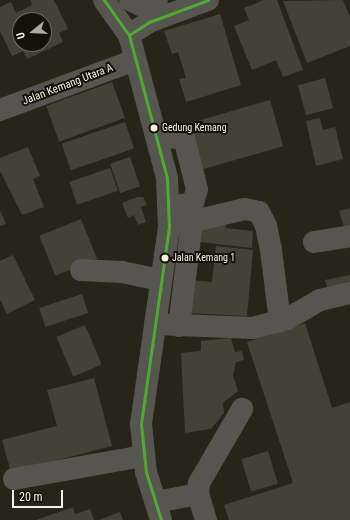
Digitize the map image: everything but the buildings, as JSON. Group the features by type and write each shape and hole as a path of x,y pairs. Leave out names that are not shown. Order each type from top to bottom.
{"street":[{"path":"104,0 129,35 158,137 169,217 141,424 143,456 158,511 198,494"},
{"path":"130,0 143,6 157,0"},
{"path":"129,35 148,22 208,0"},
{"name":"Jalan Kemang Utara A","path":"0,110 135,60"},
{"path":"158,137 184,138 197,189 193,203 169,217"},
{"path":"169,217 192,222 245,209 258,212 266,226 272,250 280,321"},
{"path":"180,326 192,222"},
{"path":"314,242 350,236"},
{"path":"81,270 160,280"},
{"path":"155,324 240,329 280,321 320,300 350,293"},
{"path":"206,520 198,494 210,461 242,409"},
{"path":"14,479 143,456"}],"transit line":[{"path":"104,0 129,35 167,178 169,227 141,424 146,472 161,520"},
{"path":"129,35 149,22 208,0"}],"place":[{"name":"Gedung Kemang","path":"154,128"},
{"name":"Jalan Kemang 1","path":"165,258"}]}
